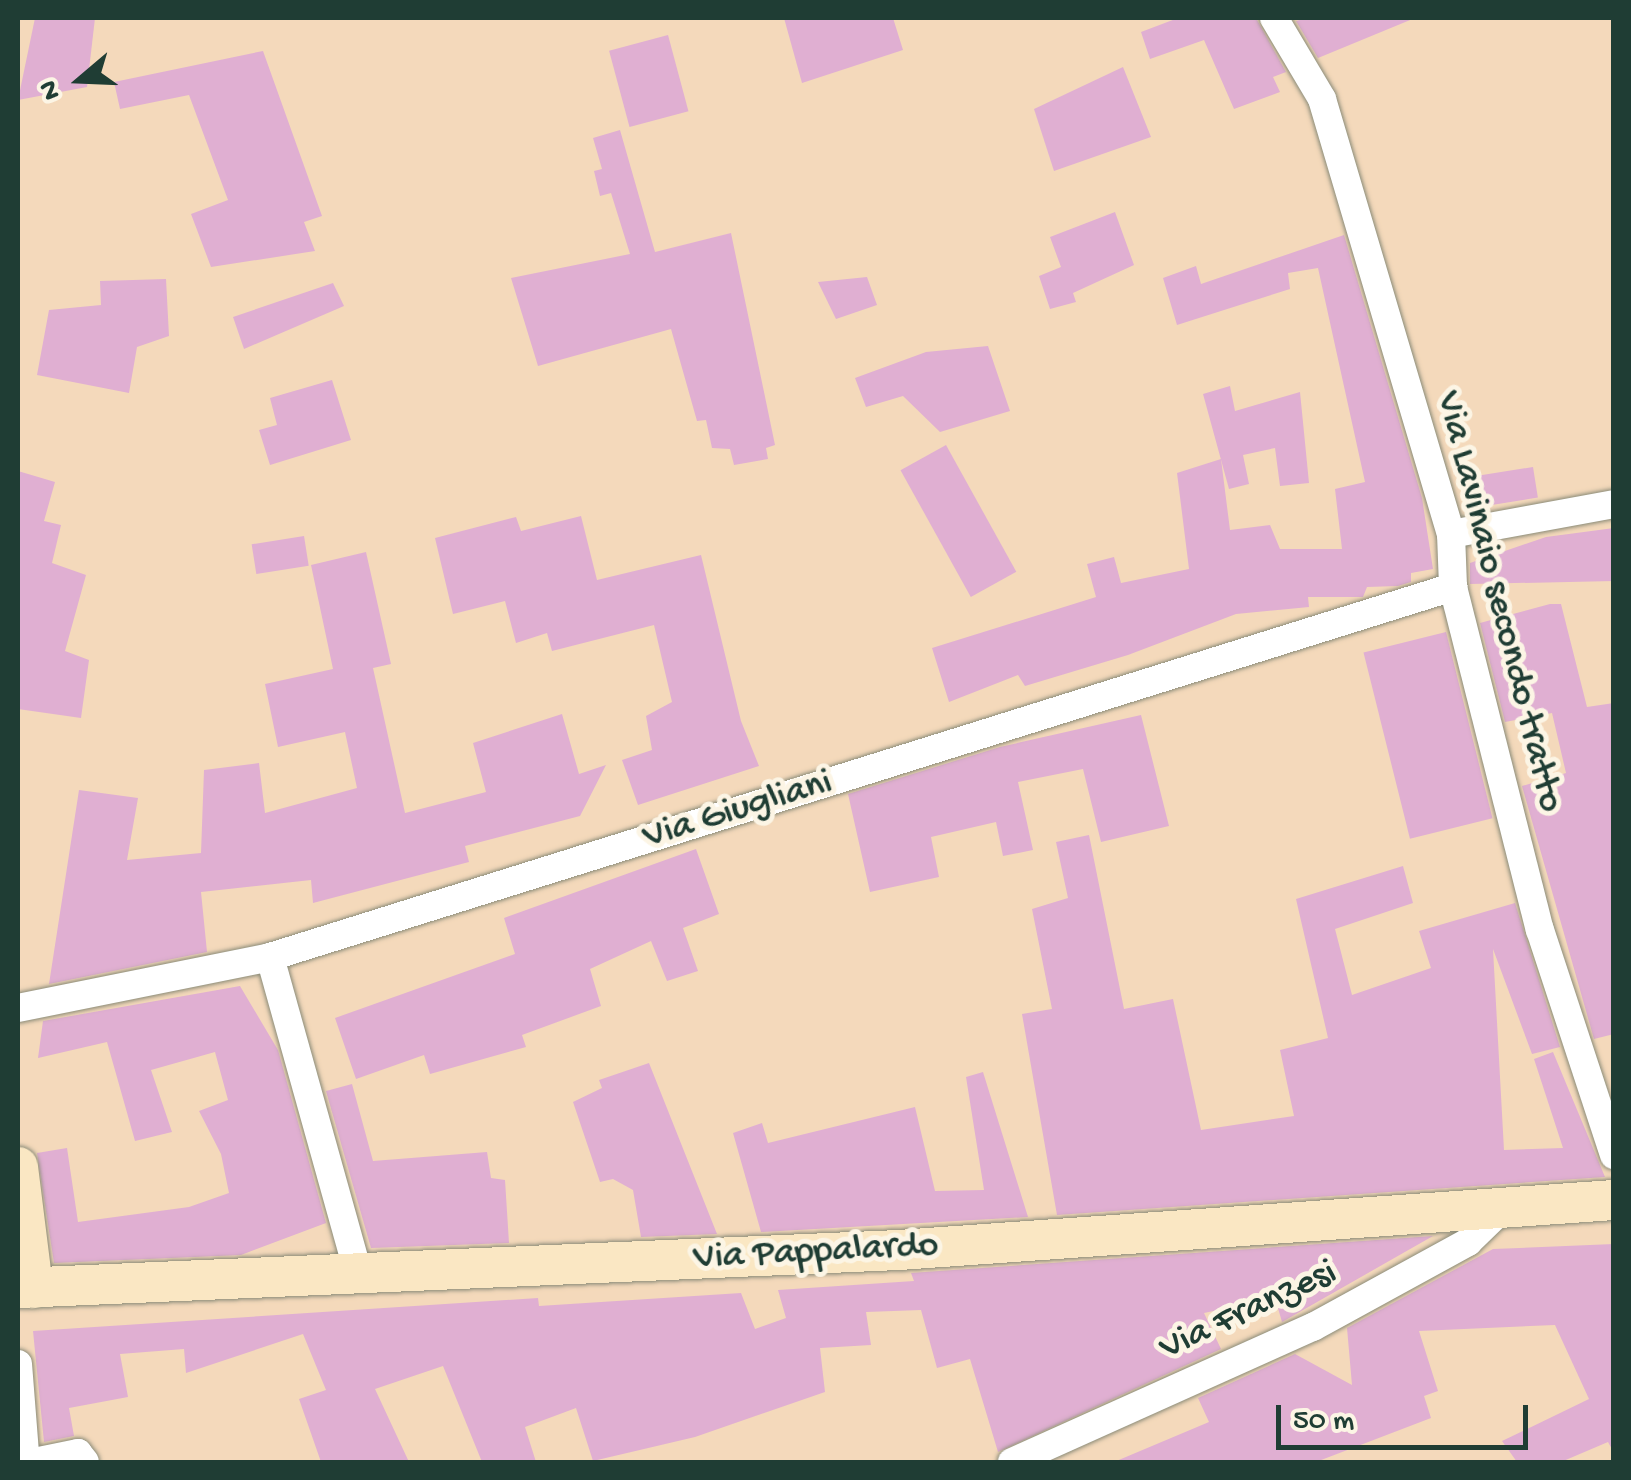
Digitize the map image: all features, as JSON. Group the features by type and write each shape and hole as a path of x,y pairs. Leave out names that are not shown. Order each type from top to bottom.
{"main road":[{"path":"18,1167 25,1288"},
{"name":"Via Pappalardo","path":"25,1288 898,1250 1614,1200"}],"street":[{"name":"Via Lavinaio secondo tratto","path":"1274,18 1322,99 1452,534 1453,588 1540,930 1614,1155"},
{"path":"1452,534 1614,504"},
{"name":"Via Giugliani","path":"18,1008 270,957 1453,588"},
{"path":"270,957 358,1273"},
{"name":"Via Franzesi","path":"1012,1462 1313,1327 1468,1242 1504,1207"},
{"path":"18,1364 25,1453 33,1462 78,1453 84,1462"}],"building":[{"path":"35,18 95,18 87,87 18,100"},
{"path":"784,18 893,18 903,50 802,83"},
{"path":"1178,18 1256,18 1286,72 1273,77 1280,92 1234,109 1204,40 1150,59 1141,32"},
{"path":"1415,18 1318,58 1296,21"},
{"path":"668,35 688,111 630,127 609,51"},
{"path":"263,51 322,216 304,222 315,251 211,267 191,214 228,200 189,95 120,109 114,82"},
{"path":"1123,67 1151,137 1054,171 1034,109"},
{"path":"620,130 655,252 731,233 775,445 766,448 768,459 734,465 730,449 712,448 706,420 697,421 671,329 538,366 511,278 630,254 611,193 600,196 594,171 602,169 593,138"},
{"path":"1115,212 1134,265 1073,293 1076,302 1050,309 1039,276 1061,267 1050,237"},
{"path":"1344,235 1422,498 1433,569 1411,573 1411,582 1398,586 1367,587 1363,597 1308,597 1309,607 1236,614 1128,655 1025,686 1018,675 949,702 932,648 1096,597 1087,564 1114,557 1121,583 1189,569 1177,473 1221,459 1230,530 1270,525 1280,549 1342,549 1335,489 1365,482 1318,268 1288,273 1290,289 1177,325 1163,278 1196,266 1201,284"},
{"path":"867,277 877,305 836,319 818,282"},
{"path":"166,279 169,336 137,347 129,393 37,375 49,310 101,305 100,281"},
{"path":"333,283 344,306 244,349 233,317"},
{"path":"988,346 1010,411 940,432 903,396 866,407 855,378 926,352"},
{"path":"332,380 351,440 270,465 259,430 277,425 270,398"},
{"path":"1230,386 1235,411 1300,392 1309,483 1280,486 1275,448 1243,455 1249,484 1229,489 1203,394"},
{"path":"946,445 1016,572 971,597 901,470"},
{"path":"1533,467 1538,498 1475,508 1470,477"},
{"path":"18,471 55,482 44,521 61,525 52,563 86,575 65,651 89,660 81,718 18,709"},
{"path":"581,516 597,580 701,555 741,721 759,766 638,805 622,760 652,750 646,716 672,702 654,625 552,651 547,633 516,643 505,601 453,614 435,538 516,517 521,531"},
{"path":"1614,528 1614,581 1470,584 1470,563 1546,537"},
{"path":"304,536 309,566 256,574 252,544"},
{"path":"366,552 391,664 373,668 405,813 486,792 473,743 562,714 579,774 606,765 580,816 465,846 469,862 313,903 311,880 201,892 207,952 49,984 79,790 138,798 127,860 201,853 204,770 259,763 265,813 357,788 345,732 278,747 265,684 333,669 311,565"},
{"path":"1561,604 1587,707 1614,703 1614,1034 1594,1039 1522,786 1566,773 1552,713 1505,722 1480,623"},
{"path":"1446,632 1492,818 1410,839 1364,653"},
{"path":"1141,715 1169,826 1101,842 1083,769 1018,782 1033,850 1003,856 996,822 931,837 939,877 870,892 848,794 1000,747"},
{"path":"1089,835 1124,1009 1173,999 1201,1130 1294,1116 1280,1050 1328,1038 1296,899 1403,866 1413,903 1335,929 1352,995 1431,968 1419,931 1515,903 1560,1047 1532,1054 1493,949 1504,1150 1563,1148 1534,1059 1553,1052 1605,1177 1057,1215 1022,1014 1052,1009 1032,909 1068,898 1056,842"},
{"path":"696,849 719,914 683,928 698,971 667,981 651,941 590,969 601,1006 522,1035 526,1047 430,1074 424,1055 356,1079 335,1018 515,954 504,918"},
{"path":"240,986 278,1050 326,1223 241,1255 54,1263 37,1153 67,1148 78,1222 189,1207 229,1193 221,1154 199,1111 228,1100 215,1052 151,1070 172,1132 135,1141 107,1042 38,1058 43,1021"},
{"path":"649,1063 717,1234 641,1237 633,1190 613,1179 600,1182 573,1102 602,1088 599,1080"},
{"path":"983,1072 1028,1217 761,1232 733,1133 762,1123 768,1143 915,1107 935,1191 984,1190 966,1077"},
{"path":"352,1084 373,1161 487,1152 491,1178 505,1180 509,1243 371,1248 326,1091"},
{"path":"1433,1236 1282,1322 1275,1298 1204,1313 1221,1349 998,1452 970,1359 937,1368 921,1310 866,1312 871,1345 820,1348 825,1392 695,1437 593,1461 576,1408 525,1427 536,1462 482,1462 443,1366 375,1389 409,1462 321,1462 299,1399 326,1390 303,1334 186,1373 184,1349 120,1354 128,1397 69,1408 74,1436 44,1442 33,1331 538,1298 539,1306 741,1293 755,1329 786,1318 778,1290 914,1281 911,1273"},
{"path":"1614,1244 1614,1453 1608,1442 1561,1462 1517,1462 1502,1441 1589,1399 1555,1325 1419,1331 1438,1391 1424,1396 1431,1418 1316,1462 1114,1462 1209,1422 1198,1398 1295,1354 1352,1385 1347,1328 1493,1249"}]}
